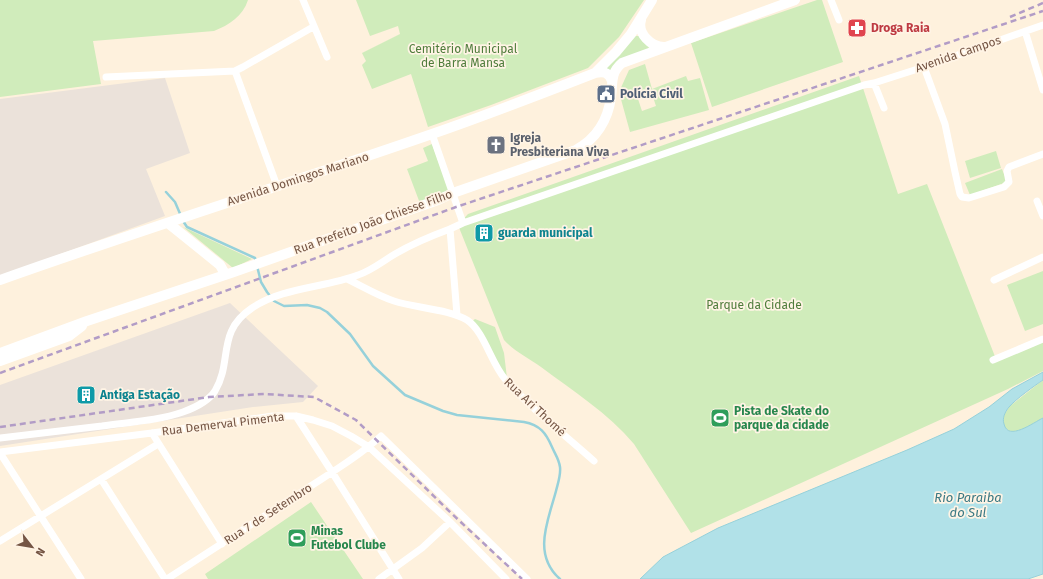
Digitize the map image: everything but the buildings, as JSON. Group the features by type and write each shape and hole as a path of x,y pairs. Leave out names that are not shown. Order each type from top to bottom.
{"main road":[{"path":"595,73 624,43 652,0"},
{"name":"Rua Prefeito João Chiesse Filho","path":"0,353 87,321 226,274 576,150 586,144 596,134 606,118 611,99 612,81 615,70 622,63 795,0"},
{"path":"642,16 640,26 642,34 654,45 662,48"},
{"path":"595,73 606,73 612,81"},
{"name":"Avenida Domingos Mariano","path":"0,280 432,134 595,73"},
{"path":"172,222 212,257 226,274"},
{"path":"0,361 68,336 87,321"},
{"name":"Rua Prefeito João Chiesse Filho","path":"0,349 20,342 34,340"}],"street":[{"path":"303,0 327,57"},
{"path":"831,0 839,20"},
{"name":"Avenida Campos","path":"463,223 736,128 864,85 924,67 1025,30 1043,25"},
{"path":"106,77 235,71 314,27"},
{"path":"1025,30 1043,90"},
{"path":"924,67 945,124 960,194 964,198 969,198 1004,187 1009,182 1007,171 1009,167 1043,154"},
{"path":"235,71 277,186"},
{"path":"874,83 884,108"},
{"path":"0,438 147,420 183,412 200,405 213,394 218,384 222,374 227,342 230,333 238,321 252,308 271,298 291,292 347,280 361,275 414,243 463,223 456,207 432,134"},
{"path":"1037,201 1043,216"},
{"path":"347,280 393,301 456,315 450,229"},
{"path":"994,280 1043,257"},
{"name":"Rua Ari Thomé","path":"456,315 467,320 476,329 494,363 504,378 594,461"},
{"path":"993,360 1043,339"},
{"name":"Rua Demerval Pimenta","path":"0,452 273,416 296,416 332,426 369,447 450,522 506,579"},
{"path":"296,416 399,579"},
{"path":"152,433 222,544"},
{"name":"Rua 7 de Setembro","path":"166,579 332,472 369,447 382,436 527,579"},
{"path":"0,541 158,444"},
{"path":"0,452 81,579"},
{"path":"101,479 166,579"},
{"path":"379,579 422,548 450,522"}],"shaded area":[{"path":"165,78 190,153 146,169 165,216 0,276 0,99"},
{"path":"230,303 318,386 303,402 253,407 0,446 0,385"}],"green space":[{"path":"0,0 248,0 243,11 235,19 214,31 93,41 101,84 0,97"},
{"name":"Cemitério Municipal de Barra Mansa","path":"356,0 644,0 619,37 588,68 428,127 411,74 372,89 362,65 366,61 362,53 400,34 398,26 370,36"},
{"path":"817,0 822,0 843,62 712,107 691,43"},
{"path":"639,36 649,47 648,49 611,75 605,70 633,37"},
{"path":"645,64 652,89 686,76 688,81 700,78 709,110 630,132 619,92 629,70","holes":["651,91 656,106 642,111 637,96"]},
{"name":"Parque da Cidade","path":"859,76 898,194 927,184 996,359 1043,340 1043,371 1008,389 691,533 634,444 624,433 602,412 504,340 458,225 468,214"},
{"path":"432,144 451,195 421,206 407,169 428,161 423,148"},
{"path":"996,151 1001,168 970,178 965,161"},
{"path":"1002,169 1007,182 970,195 965,183"},
{"path":"183,227 252,259 233,268"},
{"path":"1043,271 1043,324 1025,331 1007,285"},
{"path":"475,319 495,327 504,353 507,378 471,322"},
{"path":"1043,380 1043,418 1023,429 1017,431 1008,430 1004,426 1003,421 1004,416 1010,406"},
{"name":"Minas Futebol Clube","path":"311,502 363,579 208,579 205,574"}],"water":[{"name":"Rio Paraiba do Sul","path":"1043,372 1043,380 1009,407 1003,420 1006,429 1016,431 1043,418 1043,574 1028,579 640,579 663,557 718,528 954,429 989,407 1012,389"}],"waterway":[{"path":"166,192 175,202 181,216"},
{"path":"183,221 187,227 255,258 256,261"},
{"path":"257,266 261,282 274,301 284,306 307,305 320,308 327,312 350,334 373,366 405,395 443,411 457,415 530,423 542,430 550,442 560,467 559,479 544,537 546,559 551,569 560,579"}],"railway":[{"path":"1010,17 1043,3"},
{"path":"0,373 456,207 1043,11"},
{"path":"0,427 209,397 264,394 314,397 356,420 451,513 522,579"}],"place":[{"name":"Droga Raia","path":"857,28"},
{"name":"Polícia Civil","path":"606,94"},
{"name":"Igreja Presbiteriana Viva","path":"496,145"},
{"name":"guarda municipal","path":"484,233"},
{"name":"Antiga Estação","path":"86,395"},
{"name":"Pista de Skate do parque da cidade","path":"720,418"},
{"name":"Minas Futebol Clube","path":"297,538"}]}
